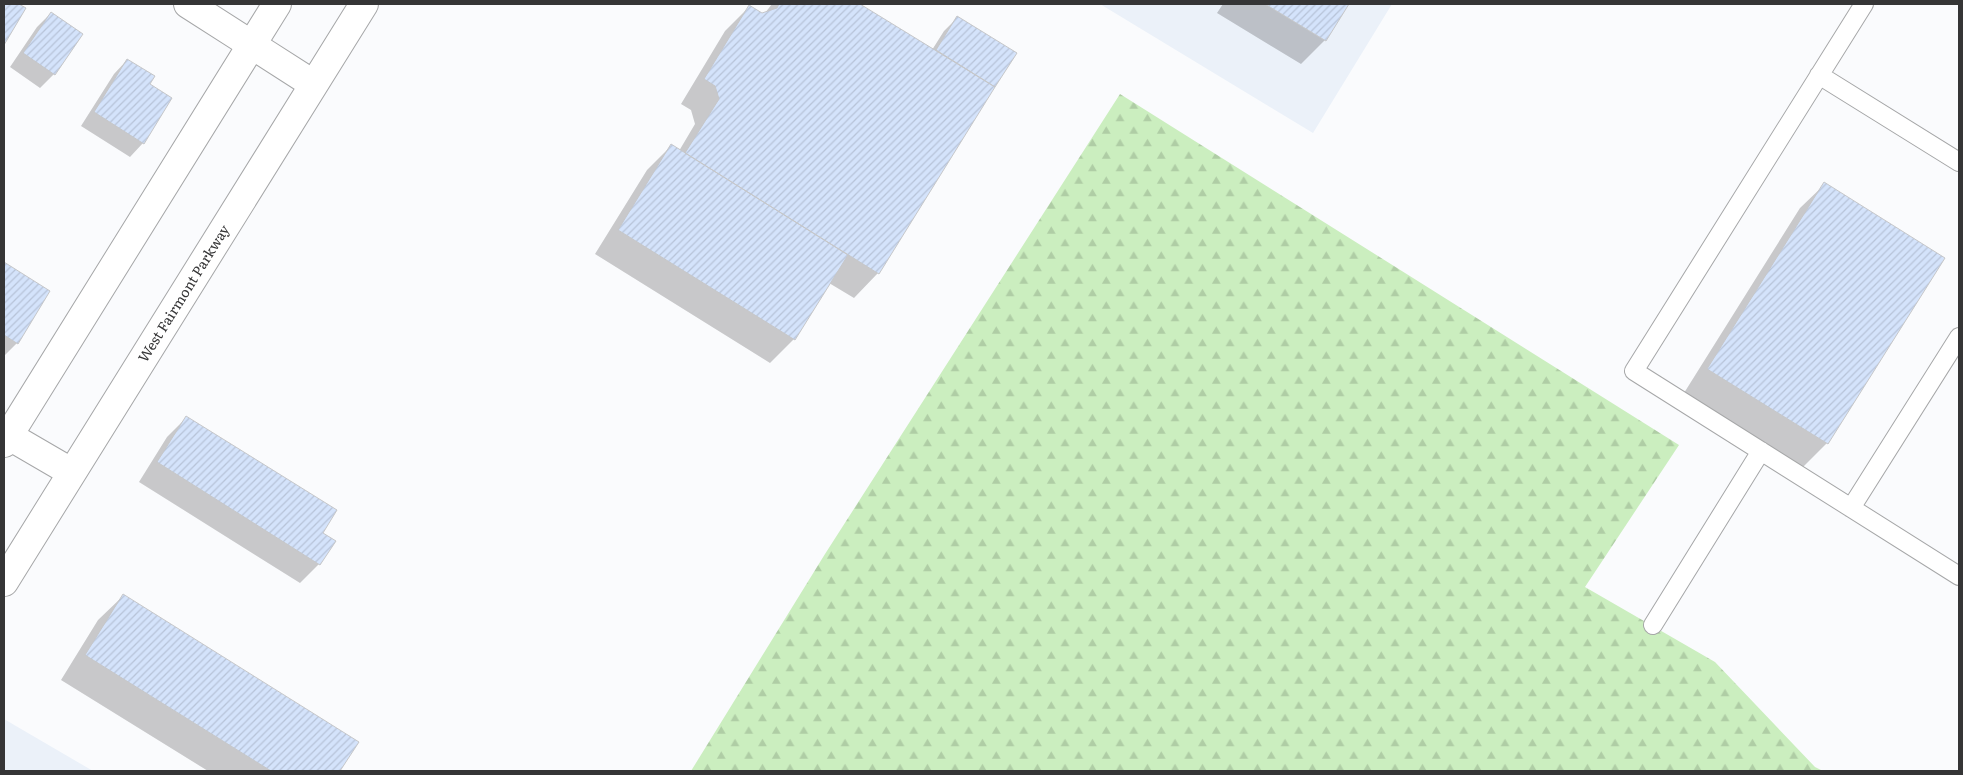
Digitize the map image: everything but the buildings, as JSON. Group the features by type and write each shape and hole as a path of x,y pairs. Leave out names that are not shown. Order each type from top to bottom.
{"main road":[{"path":"188,4 314,84"},
{"path":"71,472 5,437 277,4"},
{"name":"West Fairmont Parkway","path":"4,582 364,4"}],"lane":[{"path":"1864,4 1634,371 1959,576"},
{"path":"1819,75 1959,162"},
{"path":"1851,508 1959,337"},
{"path":"1653,625 1761,451"}],"shaded area":[{"path":"1100,4 1392,4 1313,133"},
{"path":"4,719 93,771 4,771"}],"green space":[{"path":"1120,94 1679,445 1585,587 1715,662 1815,767 1823,771 691,771 825,554"}]}
